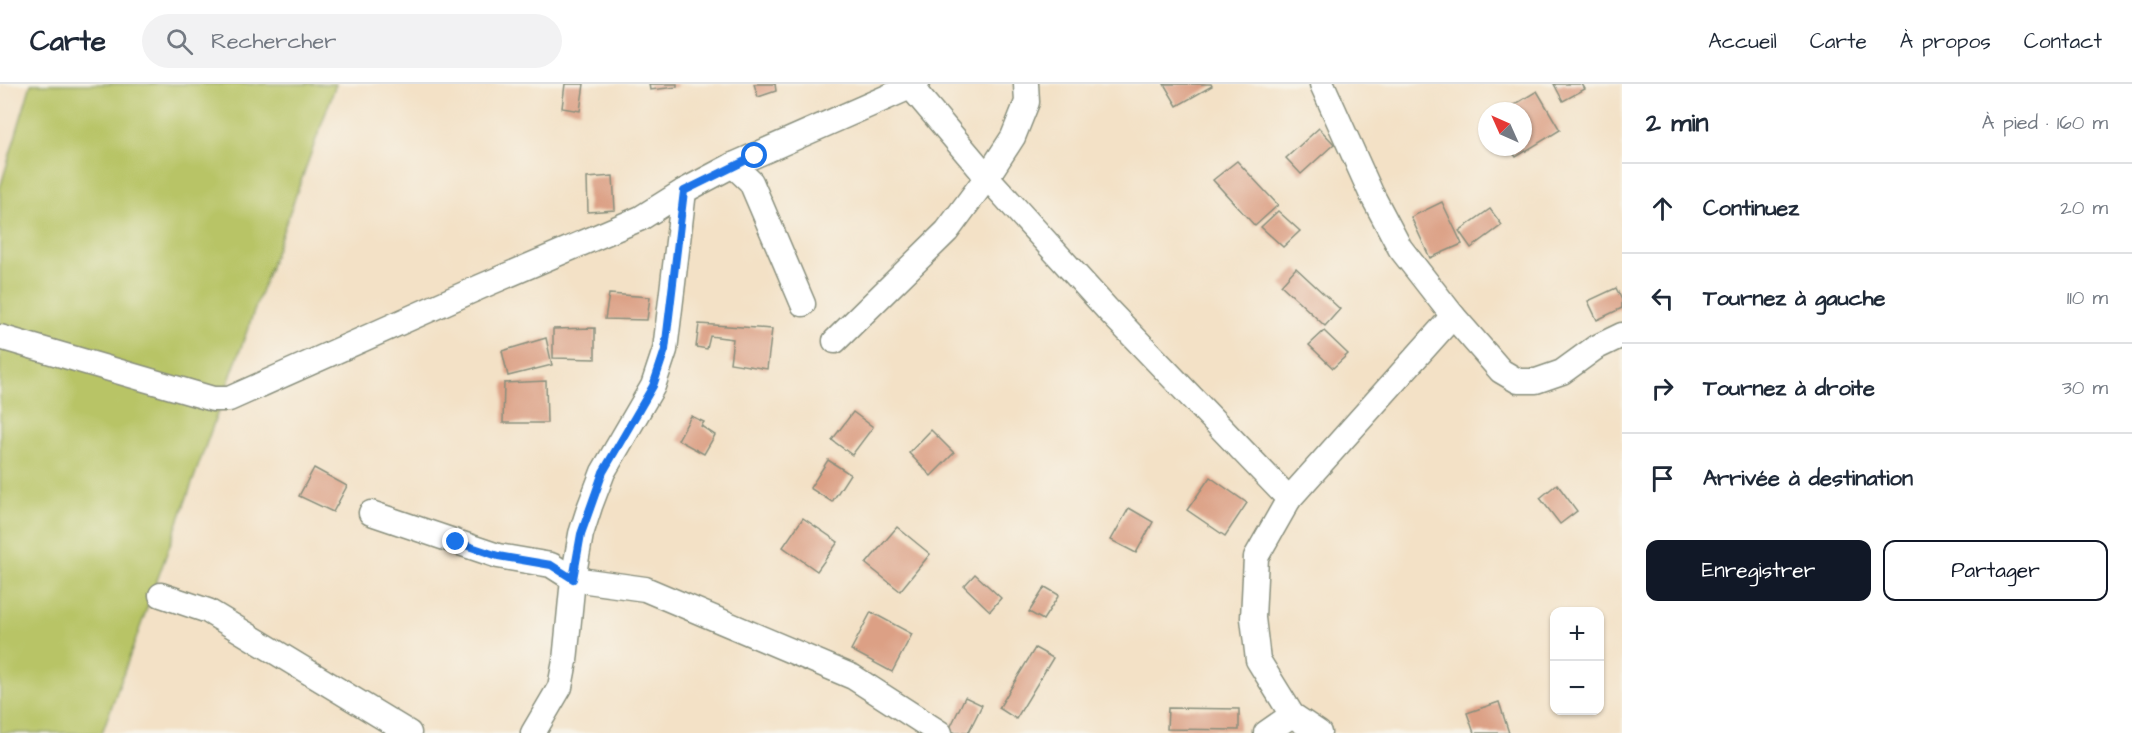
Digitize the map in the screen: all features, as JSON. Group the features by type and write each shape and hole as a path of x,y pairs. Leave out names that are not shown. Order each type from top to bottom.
{"street":[{"path":"835,341 947,231 1013,137 1027,102 1026,84"},
{"path":"1322,84 1371,194 1400,248 1452,316 1501,371 1518,381 1536,381 1562,372 1595,348 1622,334"},
{"path":"0,337 213,399 230,399 641,218 684,191 733,165 914,85 987,177 1107,309 1289,499"},
{"path":"733,165 752,182 803,304"},
{"path":"533,733 560,687 566,661 573,579 581,534 603,472 653,386 665,350 684,191"},
{"path":"1319,733 1292,715 1258,660 1253,618 1256,557 1289,499 1452,316"},
{"path":"371,513 498,556 551,565 573,579 645,589 853,677 940,733"},
{"path":"161,595 208,611 409,733"},
{"path":"1266,733 1292,715"}],"green space":[{"path":"31,84 336,84 102,733 0,733 0,188"}],"building":[{"path":"565,84 584,84 580,111 562,108"},
{"path":"649,84 677,84 677,87 650,90"},
{"path":"754,84 775,84 776,91 758,97"},
{"path":"1164,84 1211,84 1212,86 1177,106"},
{"path":"1554,84 1582,84 1585,89 1563,101"},
{"path":"1537,91 1560,130 1532,147 1532,102 1519,102"},
{"path":"1319,128 1334,144 1301,174 1286,158"},
{"path":"1237,161 1278,205 1255,226 1213,180"},
{"path":"613,176 615,210 588,212 587,178"},
{"path":"1442,202 1462,244 1430,258 1411,217"},
{"path":"1490,209 1502,225 1471,248 1459,231"},
{"path":"1278,211 1300,231 1283,247 1261,227"},
{"path":"1296,268 1340,309 1325,326 1281,285"},
{"path":"1616,288 1622,300 1622,308 1597,320 1588,301"},
{"path":"609,294 650,297 647,320 605,319"},
{"path":"699,324 772,329 767,369 730,363 733,339 710,336 707,349 696,347"},
{"path":"595,328 595,359 553,358 553,329"},
{"path":"1324,331 1348,354 1333,368 1309,345"},
{"path":"546,338 552,365 508,376 502,351"},
{"path":"546,381 547,423 503,423 504,383"},
{"path":"853,412 873,427 852,455 832,440"},
{"path":"691,416 704,422 701,426 715,435 704,454 678,440"},
{"path":"931,430 954,453 931,476 909,453"},
{"path":"828,460 850,474 832,502 810,488"},
{"path":"314,468 347,486 333,512 299,496"},
{"path":"1210,477 1247,503 1225,536 1187,510"},
{"path":"1557,484 1577,511 1560,524 1540,498"},
{"path":"1129,508 1153,522 1136,553 1111,540"},
{"path":"803,518 838,542 817,571 783,547"},
{"path":"897,527 930,554 900,591 866,564"},
{"path":"975,574 1001,598 990,611 964,586"},
{"path":"1045,587 1059,595 1043,620 1029,612"},
{"path":"871,612 912,634 892,672 851,650"},
{"path":"1035,648 1053,658 1016,719 999,708"},
{"path":"965,697 982,705 968,733 956,733 949,730"},
{"path":"1499,702 1509,733 1474,733 1467,713"},
{"path":"1168,708 1239,709 1239,730 1167,729"}],"route":[{"path":"456,542 498,556 551,565 573,579 581,534 603,472 653,386 665,350 684,191 755,156"}]}
